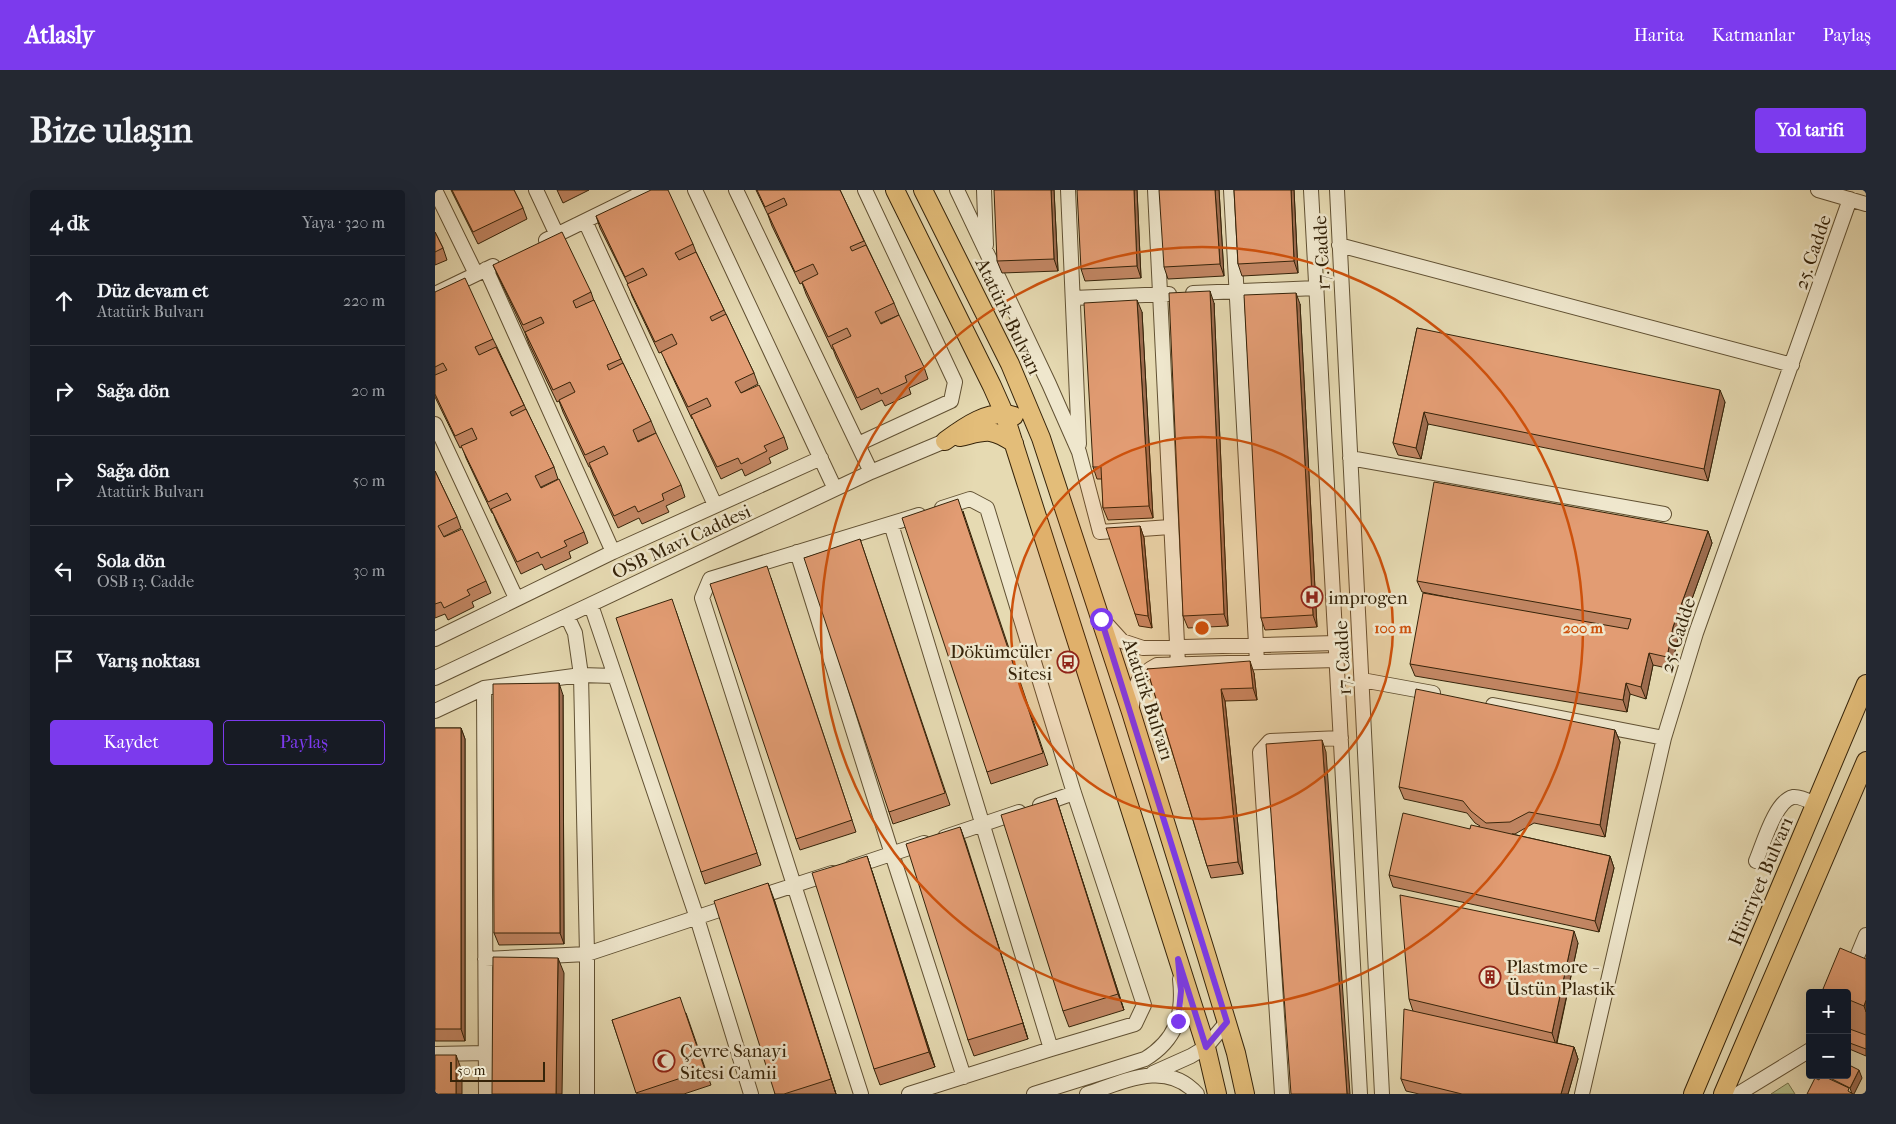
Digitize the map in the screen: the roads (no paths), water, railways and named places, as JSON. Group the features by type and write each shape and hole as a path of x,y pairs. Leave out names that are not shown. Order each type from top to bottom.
{"main road":[{"path":"895,190 1004,413 1206,1047 1217,1094"},
{"name":"Atatürk Bulvarı","path":"923,190 1010,364 1041,438 1131,712 1227,1022 1245,1094"},
{"path":"945,441 963,428 987,417 1004,413 1020,418 1041,438"},
{"path":"945,441 990,431 1001,435 1014,444"},
{"name":"Hürriyet Bulvarı","path":"1693,1094 1866,684"},
{"path":"1723,1094 1866,761"}],"street":[{"path":"435,190 481,272 613,552"},
{"path":"536,190 557,234"},
{"path":"695,190 835,489"},
{"path":"736,190 871,472"},
{"path":"858,444 951,401 955,382 865,190"},
{"path":"957,190 1079,452 1100,532 1170,527"},
{"path":"984,190 986,251"},
{"path":"1068,190 1079,452"},
{"path":"1155,190 1178,664"},
{"path":"1231,190 1257,662"},
{"path":"1311,190 1360,1094"},
{"name":"17. Cadde","path":"1337,190 1382,1094"},
{"path":"1818,190 1866,204"},
{"path":"530,248 645,191"},
{"name":"25. Cadde","path":"1582,1094 1664,738 1696,633 1850,199"},
{"path":"585,221 715,505"},
{"path":"1339,245 1792,366"},
{"path":"435,294 504,261"},
{"path":"1073,298 1317,288"},
{"path":"435,424 516,598"},
{"name":"OSB Mavi Caddesi","path":"435,678 871,472 945,441"},
{"path":"435,639 613,552 821,458"},
{"path":"1350,458 1665,514"},
{"path":"861,1094 702,598 710,579 970,500 987,508 1074,793 1144,1005 1135,1024 909,1094"},
{"path":"891,524 1051,1049"},
{"path":"797,552 964,1077"},
{"path":"591,605 697,918 751,1094"},
{"path":"567,616 575,633 581,675 587,954 587,1094"},
{"path":"1101,619 1122,641 1143,648 1336,643"},
{"path":"1131,712 1135,686 1143,672 1157,665 1337,660"},
{"path":"435,711 484,688 581,675 614,676"},
{"path":"1362,680 1450,697"},
{"path":"484,688 486,1094"},
{"path":"1479,702 1664,738"},
{"path":"1282,1094 1260,752 1270,741 1341,738"},
{"path":"485,959 587,954 1074,793"},
{"path":"1756,861 1778,810 1786,800 1797,797 1815,804"},
{"path":"1844,989 1866,935"},
{"path":"1034,1094 1145,1059 1158,1051 1173,1032 1178,1021 1181,991 1178,959"},
{"path":"1087,1094 1150,1074 1191,1056 1206,1047 1227,1022"},
{"path":"1739,1094 1806,1052"},
{"path":"435,1054 486,1053"},
{"path":"1150,1074 1165,1075 1179,1080 1197,1094"}],"place":[{"name":"improgen","path":"1312,597"},
{"name":"Dökümcüler Sitesi","path":"1068,662"},
{"name":"Plastmore - Üstün Plastik","path":"1490,977"},
{"name":"Çevre Sanayi Sitesi Camii","path":"664,1061"}]}
